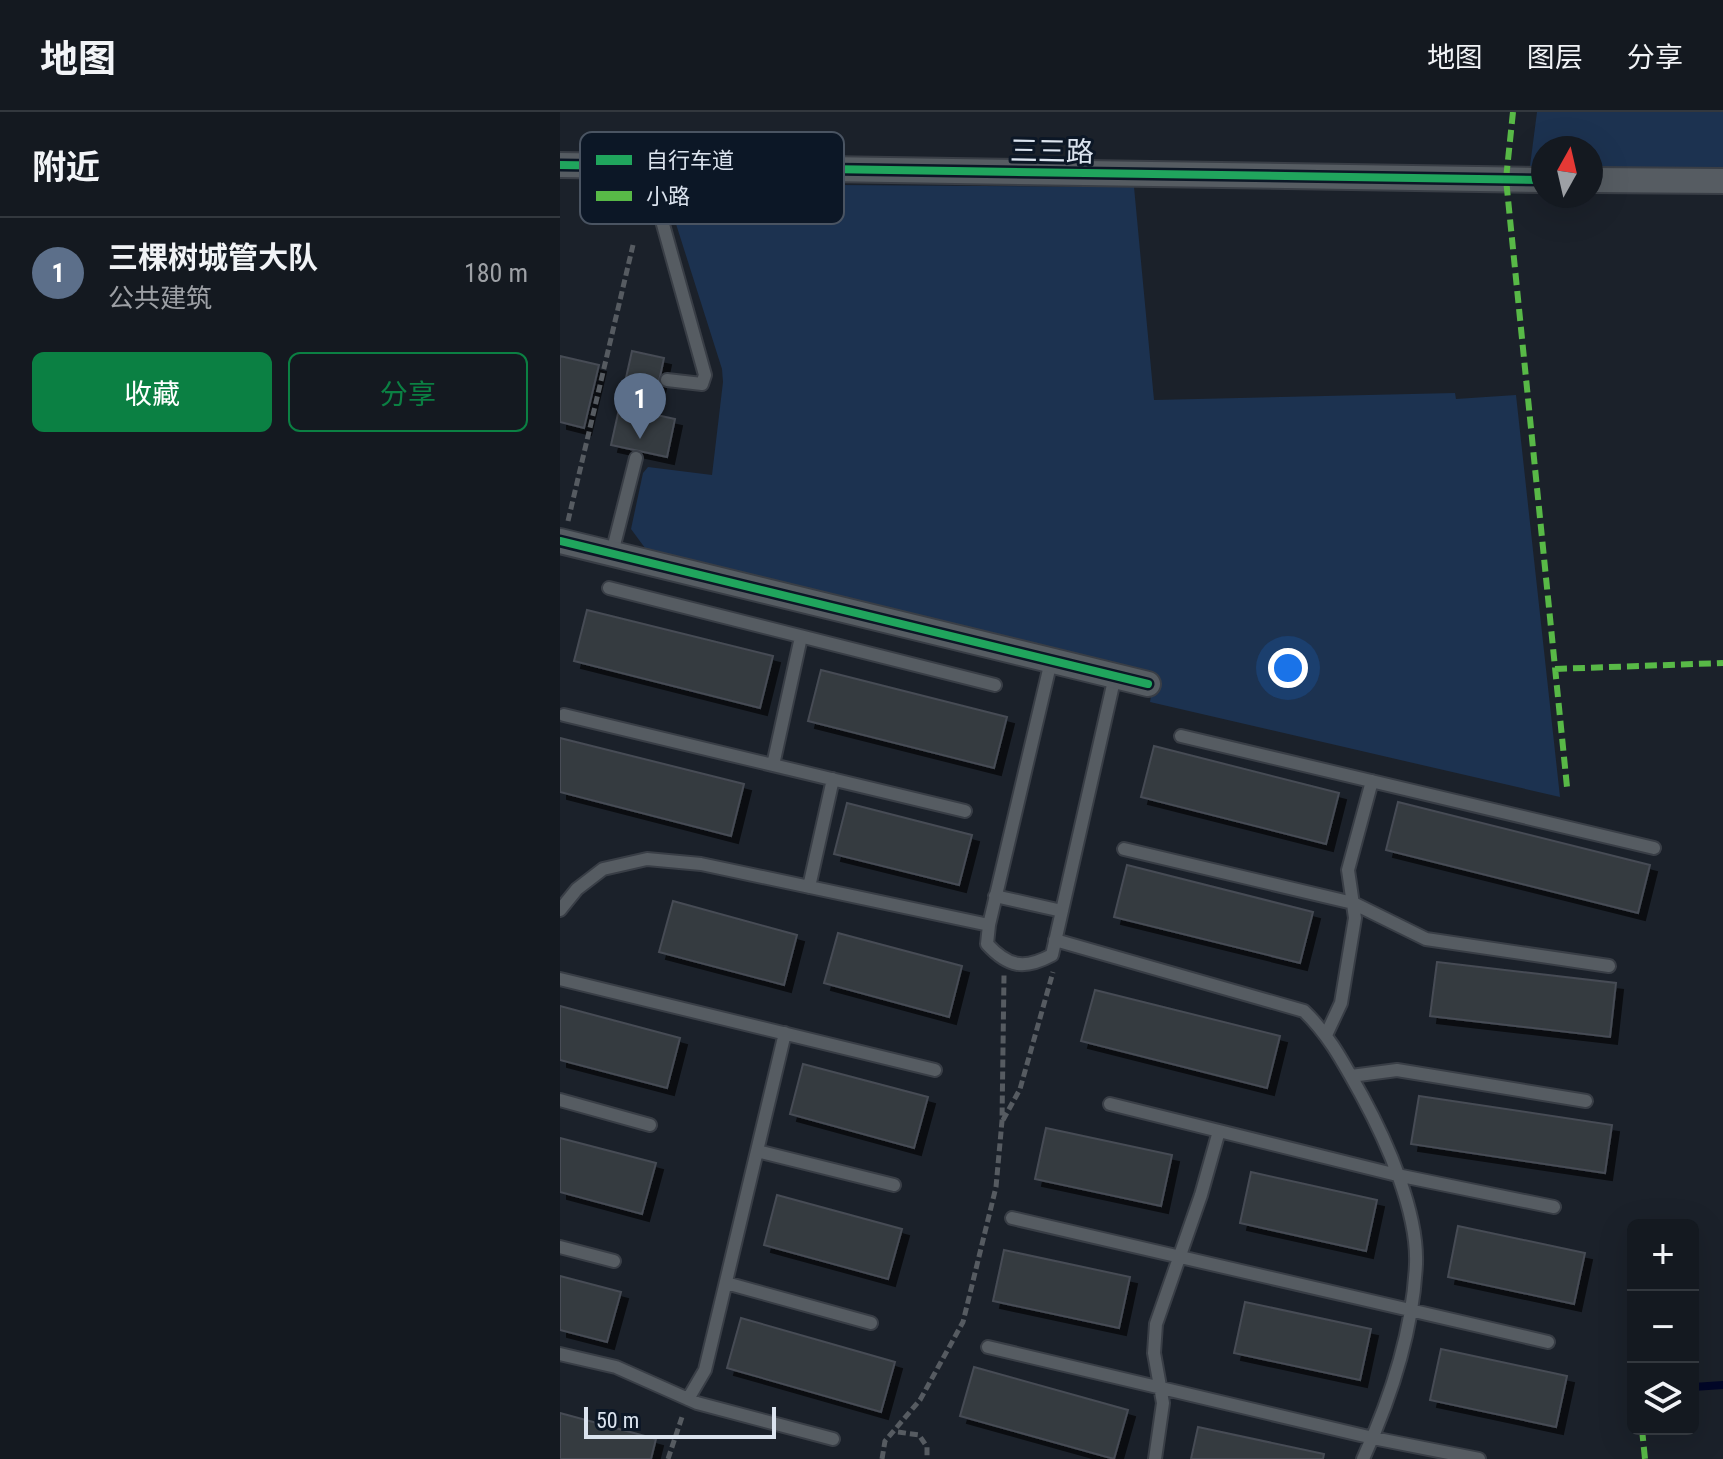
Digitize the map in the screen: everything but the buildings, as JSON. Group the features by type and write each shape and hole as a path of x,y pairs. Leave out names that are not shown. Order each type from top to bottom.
{"street":[{"name":"三三路","path":"560,165 580,165"},
{"name":"三三路","path":"844,170 1531,180"},
{"path":"1603,180 1723,181"},
{"path":"562,541 1148,684"}],"lane":[{"path":"663,224 705,375 702,384 696,385 667,380"},
{"path":"612,553 636,458"},
{"path":"609,588 995,685"},
{"path":"773,765 801,637"},
{"path":"1051,661 989,925 987,944 1004,962 1030,967 1052,955 1115,676"},
{"path":"564,715 965,811"},
{"path":"1181,736 1654,848"},
{"path":"809,887 833,779"},
{"path":"1327,1033 1341,1003 1355,918 1348,870 1372,781"},
{"path":"1124,849 1353,903 1426,939 1609,966"},
{"path":"560,910 577,889 603,869 647,859 701,864 989,925"},
{"path":"995,896 1062,911"},
{"path":"1055,940 1304,1011 1327,1033 1372,1114 1397,1175 1406,1199 1416,1263 1403,1346 1373,1438 1363,1459"},
{"path":"560,979 935,1070"},
{"path":"688,1399 705,1370 785,1033"},
{"path":"1351,1076 1397,1070 1586,1101"},
{"path":"560,1100 650,1125"},
{"path":"1110,1104 1397,1175 1554,1207"},
{"path":"1155,1459 1163,1403 1154,1353 1156,1324 1219,1131"},
{"path":"757,1151 894,1185"},
{"path":"1012,1218 1548,1342"},
{"path":"560,1247 614,1261"},
{"path":"726,1283 871,1323"},
{"path":"988,1347 1373,1438 1479,1459"},
{"path":"560,1354 616,1367 688,1399 833,1439"}],"path":[{"path":"562,541 633,245"},
{"path":"1002,1121 1020,1089 1054,978 1052,955"},
{"path":"882,1459 885,1441 897,1432 920,1400 963,1322 996,1187 1002,1121 1004,962"},
{"path":"668,1459 688,1399"},
{"path":"897,1432 919,1435 927,1447 927,1459"}],"shaded area":[{"path":"1537,112 1723,112 1723,168 1603,167 1603,136 1534,136"},
{"path":"844,185 1134,187 1154,400 1455,393 1456,399 1516,395 1560,797 1150,702 1154,678 645,548 631,529 643,473 648,467 712,475 722,369 676,224 844,224"}],"waterway":[{"path":"1699,1387 1723,1385"}],"marked path":[{"path":"1513,112 1506,179 1567,787"},
{"path":"1555,669 1723,663"},
{"path":"1643,1435 1645,1459"}],"cycle path":[{"path":"560,165 580,165"},
{"path":"844,169 1531,180"},
{"path":"560,541 1148,684"}],"place":[{"name":"三棵树城管大队","path":"640,439"}]}
